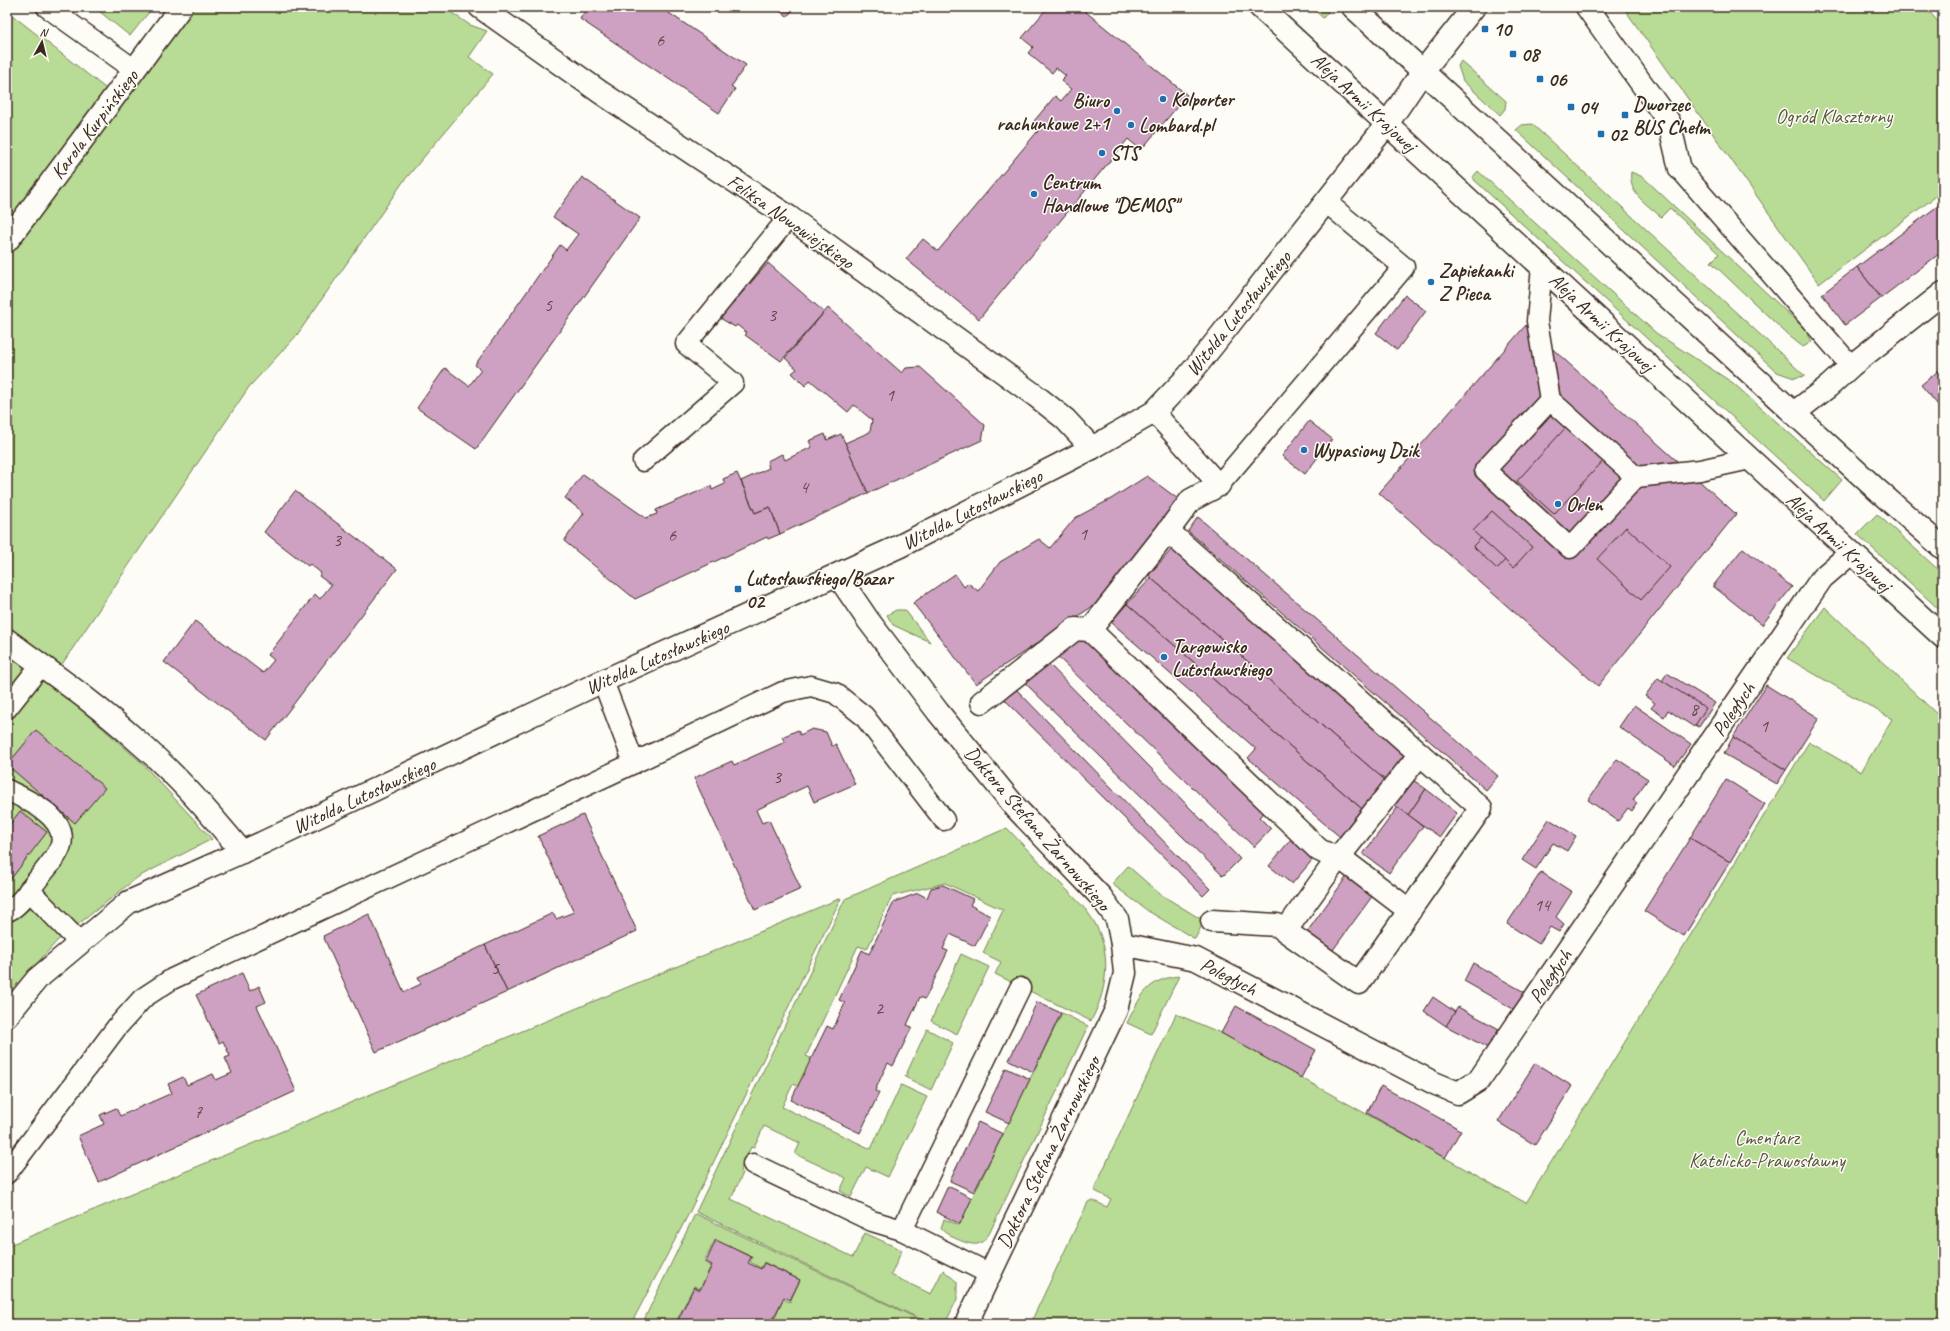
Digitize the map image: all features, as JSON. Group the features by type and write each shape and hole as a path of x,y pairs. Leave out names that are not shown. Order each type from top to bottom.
{"street":[{"name":"Karola Kurpińskiego","path":"7,241 181,7"},
{"name":"Feliksa Nowowiejskiego","path":"480,7 600,92 789,217 1036,396 1065,419 1092,448"},
{"name":"Aleja Armii Krajowej","path":"1260,7 1943,637"},
{"path":"1353,7 1943,548"},
{"name":"Witolda Lutosławskiego","path":"7,1016 38,979 129,902 242,852 603,681 838,576 1092,448 1154,412 1189,376 1387,124 1423,71 1474,7"},
{"path":"1587,7 1669,122 1680,169"},
{"path":"1794,413 1943,293"},
{"path":"1090,630 1191,500 1219,485"},
{"path":"1168,531 1481,808 1359,983 1277,925 1212,921"},
{"name":"Poległych","path":"1122,944 1196,959 1434,1083 1458,1093 1479,1080 1822,578 1851,553"},
{"name":"Doktora Stefana Żarnowskiego","path":"838,576 872,626 938,712 1017,809 1101,897 1117,919 1122,944 1125,973 1116,1010 966,1324"},
{"path":"982,702 1075,629 1090,630 1319,850 1347,863 1410,911"},
{"path":"7,640 94,704 136,739 194,796 242,852"},
{"path":"1286,930 1338,858 1420,754"}],"lane":[{"path":"47,7 72,14 135,70"},
{"path":"1680,169 1851,366"},
{"path":"1154,412 1219,485 1404,267 1326,202"},
{"path":"642,461 733,383 686,344 789,217"},
{"path":"1542,266 1537,322 1550,400 1636,477"},
{"path":"1550,400 1485,470 1570,548 1636,477 1700,470 1750,459"},
{"path":"7,708 41,665"},
{"path":"603,681 634,763"},
{"path":"7,1173 117,1027 143,998 172,979 783,692 811,686 835,692 864,716 944,820"},
{"path":"7,790 30,801 46,812 57,824 61,836 61,845 29,890 11,910 7,911"},
{"path":"29,890 80,943"},
{"path":"902,1230 1020,988"},
{"path":"753,1164 872,1220 902,1230 990,1274"}],"green space":[{"path":"105,7 153,7 130,36 100,12"},
{"path":"173,7 443,7 470,25 487,31 469,57 493,74 403,182 297,335 249,387 50,682 141,762 212,839 138,877 57,941 7,997 7,11 109,91"},
{"path":"1311,7 1324,7 1328,12 1323,18"},
{"name":"Ogród Klasztorny","path":"1623,7 1925,7 1943,27 1943,191 1819,284"},
{"path":"1461,61 1506,101 1505,109 1500,115 1463,81 1458,66"},
{"path":"1532,124 1805,376 1794,378 1777,372 1516,130 1522,125"},
{"path":"1478,171 1656,333 1733,383 1842,480 1824,501 1472,178"},
{"path":"1631,172 1643,177 1806,330 1812,342 1803,347 1788,335 1711,262 1719,254 1670,208 1661,217 1639,198 1632,186"},
{"path":"1877,514 1943,574 1943,613 1857,534"},
{"name":"Cmentarz Katolicko-Prawosławny","path":"1825,607 1943,720 1943,1324 1030,1324 1088,1202 1092,1200 1107,1207 1111,1199 1095,1191 1095,1187 1176,1014 1221,1033 1526,1203 1809,742 1861,772 1892,719 1787,658"},
{"path":"896,610 905,610 930,642 893,625 887,615"},
{"path":"1007,828 1086,910 1095,923 1101,937 1106,965 1102,993 1091,1021 995,974 1001,962 983,953 1003,910 945,883 892,896 867,949 858,946 806,1056 817,1061 804,1089 793,1084 782,1107 871,1149 901,1085 927,1097 888,1177 866,1167 851,1197 840,1191 846,1178 795,1154 800,1143 764,1126 754,1148 751,1147 740,1171 743,1173 731,1199 853,1257 865,1233 902,1250 891,1275 931,1294 943,1270 957,1282 957,1299 945,1324 931,1324 696,1212 845,899"},
{"path":"1128,866 1160,894 1204,921 1195,939 1148,911 1112,884"},
{"path":"841,898 688,1215 631,1324 7,1324 7,1246"},
{"path":"961,954 989,967 957,1034 931,1021"},
{"path":"1179,976 1151,1034 1127,1023 1141,997 1152,985 1168,978"},
{"path":"1062,1013 1088,1026 989,1234 983,1241 974,1244 947,1234 941,1228 944,1219 959,1225"},
{"path":"927,1029 953,1043 931,1090 905,1077"},
{"path":"695,1214 929,1324 772,1324 783,1299 790,1302 800,1280 764,1262 761,1268 750,1262 752,1257 715,1240 704,1262 711,1266 700,1289 694,1286 675,1324 642,1324"}],"building":[{"path":"588,7 660,7 746,65 731,87 735,89 719,113 580,19"},
{"path":"775,7 795,7 787,17"},
{"name":"Centrum Handlowe \"DEMOS\"","path":"1048,7 1080,7 1187,95 1141,150 1128,139 979,319 906,259 923,239 938,251 1042,126 1034,121 1055,96 1061,101 1071,89 1061,81 1066,76 1056,68 1052,73 1028,53 1033,47 1022,38"},
{"path":"582,177 640,218 476,449 417,408 445,368 469,386 481,370 475,365 560,245 566,250 578,234 553,217"},
{"path":"1943,202 1943,251 1881,298 1857,267"},
{"path":"768,263 824,312 781,361 745,335 747,333 737,325 735,327 720,318"},
{"path":"1857,267 1881,298 1845,325 1822,294"},
{"path":"1405,295 1426,311 1397,350 1376,333"},
{"path":"828,308 902,373 906,368 920,367 985,425 982,440 868,493 845,443 870,432 872,420 854,405 848,412 810,380 805,386 792,373 797,369 785,358"},
{"name":"Orlen","path":"1526,325 1736,514 1598,686 1379,493"},
{"path":"1943,367 1943,411 1921,385"},
{"path":"1309,421 1332,439 1305,474 1282,456"},
{"path":"1568,425 1605,459 1554,514 1517,481"},
{"path":"825,434 827,440 841,434 868,493 780,534 770,507 755,513 741,481 769,468 767,461 782,454 785,460 812,447 809,441"},
{"path":"737,473 755,513 770,507 780,534 768,539 767,537 635,599 564,541 584,513 565,498 583,474 646,518 657,514 656,510 711,486 712,490 725,484 723,479"},
{"path":"1147,476 1178,499 1099,602 976,684 913,603 955,574 964,587 968,583 978,591 1000,562 1039,539 1050,548 1075,518 1111,499"},
{"path":"295,491 397,569 266,740 164,662 195,621 263,673 274,660 268,655 315,594 320,599 331,585 319,576 321,573 310,564 308,566 264,532"},
{"path":"1492,511 1532,547 1513,568 1473,531"},
{"path":"1198,517 1498,776 1486,790 1188,531"},
{"path":"1626,527 1670,567 1641,600 1597,559"},
{"path":"1481,538 1505,560 1497,569 1473,546"},
{"path":"1743,548 1792,587 1762,625 1713,586"},
{"path":"1172,549 1409,752 1386,781 1151,578 1149,575"},
{"path":"1151,578 1386,781 1362,809 1127,604"},
{"path":"1127,604 1362,809 1340,837 1248,758 1256,749 1111,622"},
{"path":"1078,633 1268,809 1259,817 1271,829 1254,847 1057,656"},
{"path":"1041,656 1240,859 1223,876 1023,681"},
{"path":"1667,673 1715,703 1699,727 1652,697"},
{"path":"1658,678 1706,708 1694,727 1668,710 1664,717 1651,708 1655,703 1645,696"},
{"path":"1766,685 1819,718 1786,770 1733,737"},
{"path":"1015,688 1210,889 1203,896 1004,699"},
{"path":"1634,705 1691,744 1675,766 1619,727"},
{"path":"812,729 826,732 832,746 836,744 855,784 814,802 807,786 756,810 762,823 769,820 801,889 755,910 694,778 732,761 734,765 785,742 782,737 798,730 800,735"},
{"path":"36,730 105,788 75,823 7,765"},
{"path":"1733,737 1786,770 1777,784 1724,754"},
{"path":"1617,759 1648,779 1633,800 1637,803 1632,811 1628,808 1618,821 1588,800"},
{"path":"1726,779 1765,804 1730,862 1690,838"},
{"path":"1413,780 1426,789 1408,815 1392,803 1407,781"},
{"path":"1426,789 1457,813 1440,837 1408,815"},
{"path":"1398,807 1423,826 1389,873 1363,854"},
{"path":"20,811 47,832 7,884 7,828"},
{"path":"583,815 637,931 507,992 485,945 553,913 556,919 574,912 538,836"},
{"path":"1549,819 1576,836 1567,851 1553,843 1536,869 1522,860"},
{"path":"1690,838 1730,862 1684,936 1644,911"},
{"path":"1291,839 1314,858 1292,884 1269,866"},
{"path":"1350,872 1376,891 1330,954 1304,936"},
{"path":"1541,872 1572,892 1556,917 1564,924 1559,932 1550,927 1539,944 1507,924"},
{"path":"943,885 973,899 970,905 990,916 975,946 950,934 943,949 948,951 925,999 920,997 907,1025 912,1027 893,1066 888,1063 881,1077 875,1091 879,1093 860,1133 791,1100 827,1026 833,1029 845,1003 839,1000 862,950 869,954 894,902 918,893 927,898 931,888"},
{"path":"369,914 404,992 421,984 418,977 485,945 507,992 376,1052 323,936"},
{"path":"1473,963 1526,993 1515,1010 1464,981"},
{"path":"242,973 250,991 259,986 266,1002 257,1006 296,1091 99,1182 78,1136 104,1124 100,1115 116,1108 120,1116 172,1093 168,1084 183,1077 187,1085 213,1074 216,1080 232,1073 225,1058 230,1056 223,1041 219,1043 196,995"},
{"path":"1433,997 1455,1012 1446,1026 1424,1011"},
{"path":"1037,1002 1061,1013 1033,1072 1009,1060"},
{"path":"1236,1006 1316,1050 1301,1078 1221,1033"},
{"path":"1458,1007 1499,1029 1488,1048 1446,1026"},
{"path":"1535,1063 1572,1086 1535,1145 1498,1122"},
{"path":"1006,1068 1030,1079 1009,1123 985,1112"},
{"path":"1381,1086 1461,1130 1445,1158 1367,1113"},
{"path":"978,1122 1003,1134 974,1192 950,1181"},
{"path":"948,1186 972,1198 960,1224 936,1212"},
{"path":"716,1240 751,1257 748,1263 761,1269 764,1263 800,1280 790,1300 784,1297 771,1323 766,1321 764,1324 676,1324 694,1287 700,1290 712,1265 706,1262"}],"place":[{"name":"10","path":"1485,29"},
{"name":"08","path":"1513,54"},
{"name":"06","path":"1540,79"},
{"name":"Kolporter","path":"1163,99"},
{"name":"04","path":"1571,107"},
{"name":"Biuro rachunkowe 2+1","path":"1117,111"},
{"name":"Dworzec BUS Chełm","path":"1625,115"},
{"name":"Lombard.pl","path":"1131,125"},
{"name":"02","path":"1601,134"},
{"name":"STS","path":"1102,153"},
{"name":"Centrum Handlowe \"DEMOS\"","path":"1034,194"},
{"name":"Zapiekanki Z Pieca","path":"1431,282"},
{"name":"Wypasiony Dzik","path":"1304,450"},
{"name":"Orlen","path":"1558,504"},
{"name":"Lutosławskiego/Bazar 02","path":"738,589"},
{"name":"Targowisko Lutosławskiego","path":"1164,657"}]}
